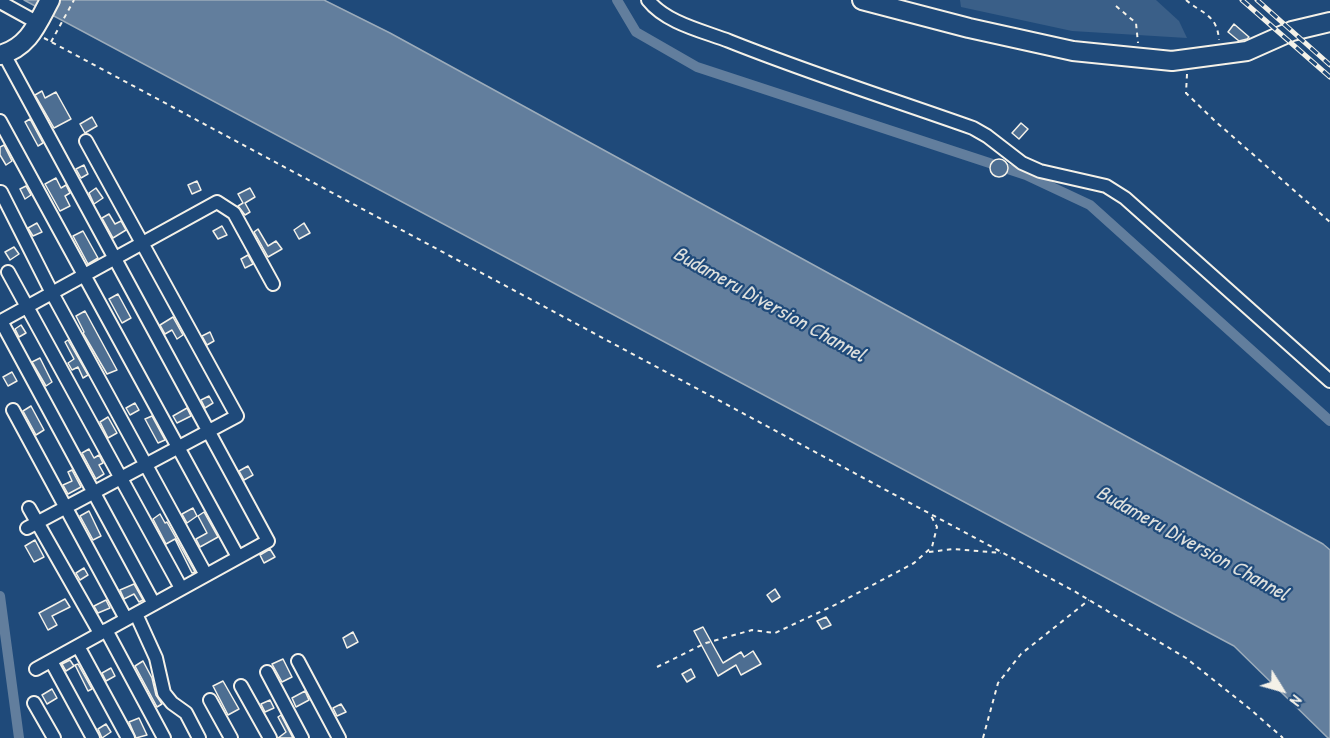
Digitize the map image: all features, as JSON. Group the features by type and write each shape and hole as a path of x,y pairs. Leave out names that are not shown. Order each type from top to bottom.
{"main road":[{"path":"862,0 969,28 1073,51 1172,61 1248,51 1292,32 1330,22"},
{"path":"2,54 21,46 36,28 49,2"}],"street":[{"path":"648,0 652,6 673,19 800,69 973,128 1022,163 1040,171 1106,186 1125,198 1330,381"},
{"path":"0,2 36,28"},
{"path":"2,54 268,542 36,669"},
{"path":"0,121 238,557"},
{"path":"32,525 237,416 86,141"},
{"path":"1,192 52,293 206,575"},
{"path":"154,604 1,321 217,202 234,213 273,284"},
{"path":"8,272 181,588"},
{"path":"13,410 66,507 156,658 164,693 172,703 186,713 199,738"},
{"path":"29,508 32,525 103,632 164,738"},
{"path":"78,646 128,738"},
{"path":"51,661 93,738"},
{"path":"298,661 339,738"},
{"path":"267,672 302,738"},
{"path":"242,686 270,738"},
{"path":"210,700 231,738"},
{"path":"34,703 54,738"}],"path":[{"path":"51,42 74,0"},
{"path":"1186,0 1212,18 1219,33 1220,55"},
{"path":"1116,6 1136,24 1138,58"},
{"path":"36,28 51,42 1089,600 1186,658 1283,738"},
{"path":"1187,59 1186,93 1330,222"},
{"path":"657,667 715,641 752,630 775,633 837,604 914,563 932,547 937,527 930,514"},
{"path":"926,552 953,549 1004,554"},
{"path":"983,738 998,682 1021,654 1089,600"}],"shaded area":[{"path":"960,0 1156,0 1179,21 1187,38 1072,31 961,7"}],"water":[{"name":"Budameru Diversion Channel","path":"24,0 324,0 390,33 1323,544 1330,550 1330,738 1234,646"}],"building":[{"path":"1234,24 1249,37 1247,39 1239,41 1228,32"},
{"path":"42,91 45,98 56,92 71,119 54,128 35,95"},
{"path":"92,117 97,126 85,133 80,124"},
{"path":"30,119 43,143 38,146 25,122"},
{"path":"1021,123 1028,129 1019,139 1012,133"},
{"path":"4,145 12,161 6,165 0,155 0,147"},
{"path":"999,159 1007,164 1008,168 1003,176 999,177 991,172 990,168 995,160"},
{"path":"84,165 88,174 81,178 76,169"},
{"path":"56,178 61,188 66,185 70,193 65,196 70,206 60,211 45,184"},
{"path":"197,181 201,190 192,194 188,185"},
{"path":"26,186 31,195 25,199 20,189"},
{"path":"96,188 103,198 94,204 89,193"},
{"path":"250,188 255,197 245,203 250,212 245,215 238,206 243,203 238,194"},
{"path":"109,214 115,224 121,221 126,230 113,238 102,218"},
{"path":"37,223 42,232 33,236 28,228"},
{"path":"304,223 310,233 299,239 294,230"},
{"path":"222,226 227,235 218,239 213,231"},
{"path":"258,229 268,246 276,241 282,249 268,257 254,232"},
{"path":"83,231 98,258 88,264 73,236"},
{"path":"14,247 19,254 10,260 5,252"},
{"path":"248,255 253,264 245,268 241,259"},
{"path":"118,294 131,318 122,323 109,299"},
{"path":"85,311 117,370 107,374 83,333 76,316"},
{"path":"173,317 183,335 177,339 172,330 165,334 160,325"},
{"path":"21,325 26,333 19,337 15,329"},
{"path":"210,332 214,341 207,345 202,336"},
{"path":"68,340 88,375 83,378 78,367 72,370 68,363 74,359 65,342"},
{"path":"40,358 52,382 46,386 32,362"},
{"path":"12,372 17,381 8,386 3,377"},
{"path":"209,396 213,403 205,408 201,400"},
{"path":"135,403 139,410 130,415 126,408"},
{"path":"31,406 44,430 36,435 23,411"},
{"path":"187,408 191,416 177,423 173,416"},
{"path":"152,416 165,440 158,443 145,419"},
{"path":"108,417 117,433 108,438 100,422"},
{"path":"89,449 94,458 99,455 103,463 99,465 104,474 96,479 82,453"},
{"path":"248,466 253,475 244,480 239,471"},
{"path":"72,470 81,487 68,494 63,485 72,481 68,472"},
{"path":"193,508 197,516 187,523 182,514"},
{"path":"89,511 101,536 93,540 80,516"},
{"path":"204,512 218,537 200,547 196,539 207,533 198,516"},
{"path":"160,514 165,523 167,522 195,572 192,573 175,539 166,544 153,519"},
{"path":"35,540 44,557 34,562 25,546"},
{"path":"270,549 275,557 264,563 260,555"},
{"path":"84,568 88,575 80,580 76,573"},
{"path":"134,584 143,600 139,602 134,594 124,599 120,590"},
{"path":"775,589 780,597 772,602 767,595"},
{"path":"65,599 70,607 52,616 57,625 48,630 39,613"},
{"path":"106,600 110,608 98,613 94,606"},
{"path":"826,617 831,625 822,629 817,621"},
{"path":"703,627 723,663 741,652 744,657 753,651 761,664 741,675 736,665 718,676 694,631"},
{"path":"353,632 358,642 347,648 343,638"},
{"path":"283,659 292,677 282,682 272,664"},
{"path":"70,660 74,666 66,671 62,664"},
{"path":"143,661 152,678 156,695 162,704 157,707 135,666"},
{"path":"78,664 92,689 88,691 75,665"},
{"path":"111,668 115,676 106,681 102,673"},
{"path":"691,669 695,677 687,682 682,674"},
{"path":"223,681 239,709 228,715 213,686"},
{"path":"52,689 57,698 47,704 42,695"},
{"path":"305,691 309,700 296,707 292,698"},
{"path":"270,700 274,708 265,712 261,704"},
{"path":"341,704 346,712 337,716 333,708"},
{"path":"281,715 293,738 278,738 286,732 278,717"},
{"path":"139,718 147,735 136,738 129,722"},
{"path":"106,724 111,732 102,738 98,729"}],"waterway":[{"path":"617,0 636,32 697,67 1026,175 1090,205 1330,421"},
{"path":"0,596 19,738"}],"railway":[{"path":"1242,0 1330,77"},
{"path":"1257,0 1330,65"}]}
